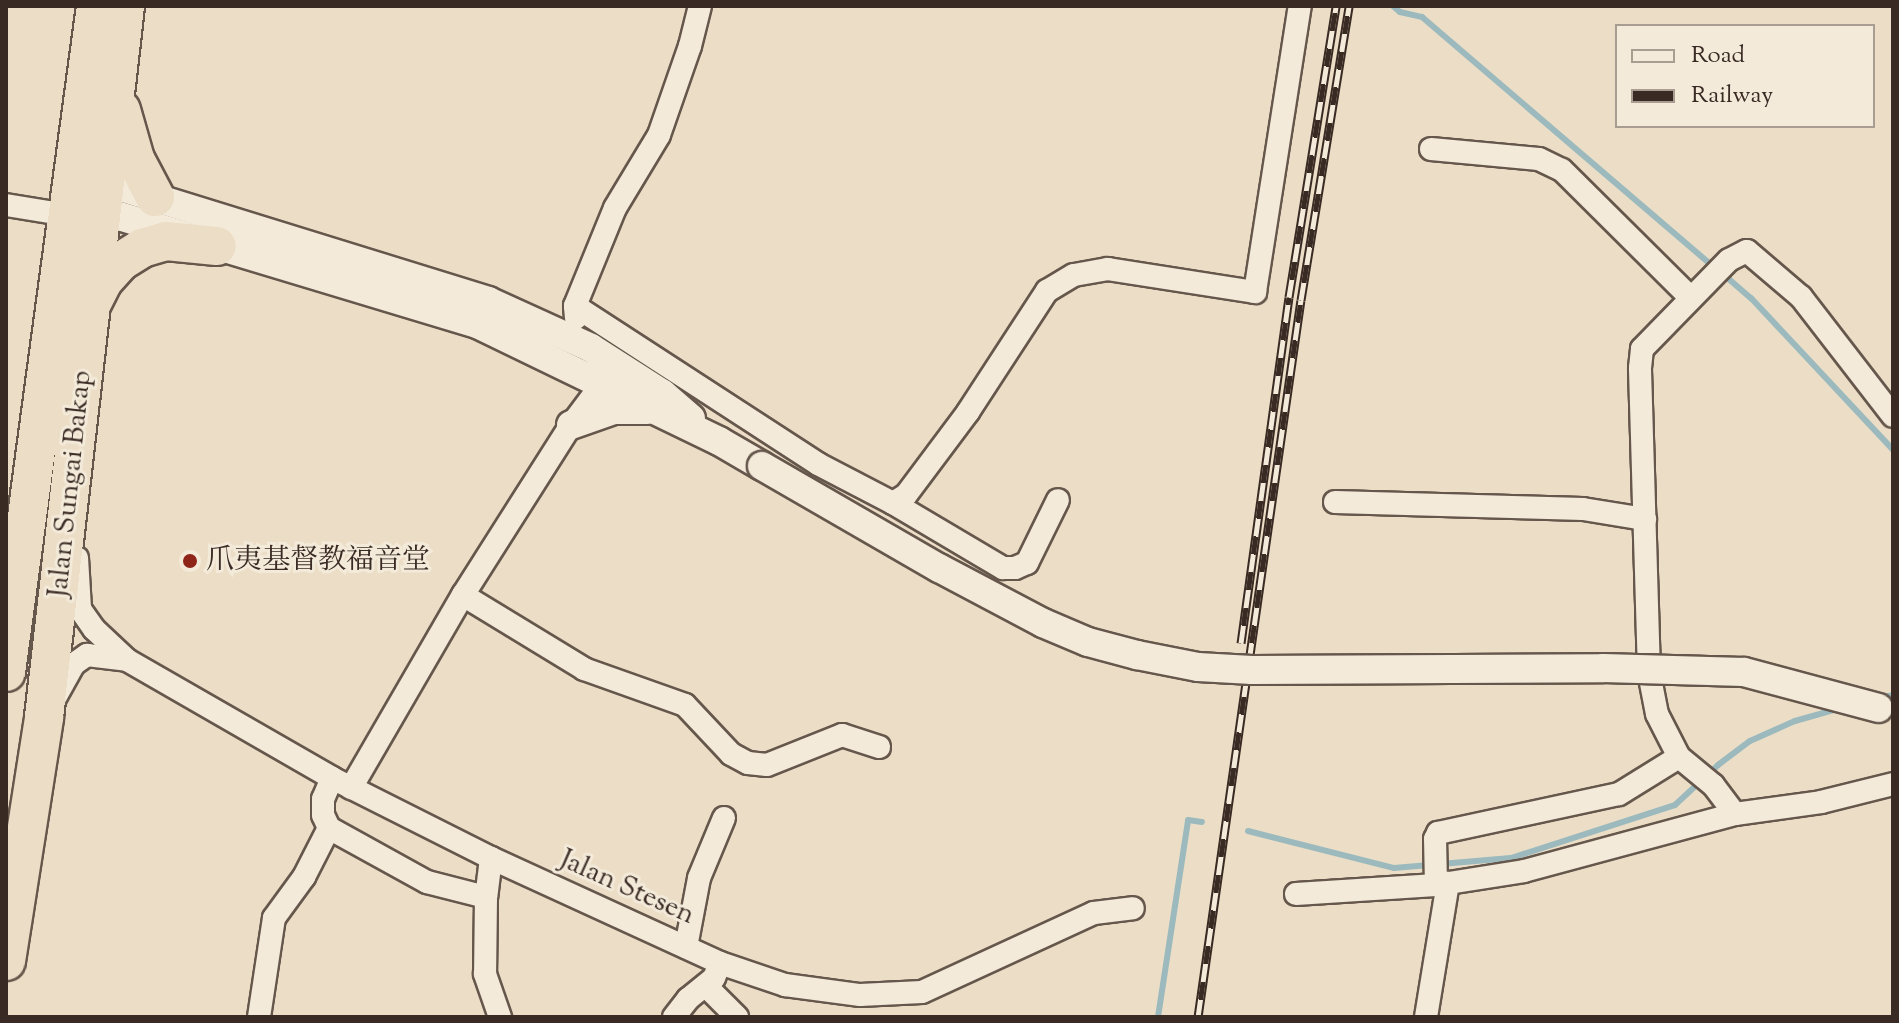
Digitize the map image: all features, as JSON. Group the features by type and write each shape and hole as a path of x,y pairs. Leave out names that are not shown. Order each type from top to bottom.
{"highway":[{"name":"Jalan Sungai Bakap","path":"6,961 44,717 75,462 90,306 83,196 96,6"},
{"name":"Jalan Sungai Bakap","path":"6,672 11,586 83,196 117,75 125,6"},
{"path":"117,75 122,118 135,159 155,197"},
{"path":"90,306 103,281 120,262 142,248 166,241 217,246"}],"street":[{"path":"571,425 578,351 575,306 615,208 659,135 690,46 700,6"},
{"path":"893,503 906,495 968,412 1047,291 1074,275 1108,269 1255,292 1300,6"},
{"path":"1431,149 1539,159 1562,170 1690,297"},
{"path":"83,196 217,246 578,351 601,385 719,441 939,568 1043,623 1088,642 1198,667 1252,670 1603,668 1744,672 1885,712"},
{"path":"6,205 83,196 155,197 488,301 545,327 578,351 663,394 719,441"},
{"path":"1735,814 1713,785 1682,761 1657,714 1649,673 1640,368 1642,349 1729,260 1747,251 1801,297 1893,416"},
{"path":"545,327 575,306"},
{"path":"575,306 818,464 893,503 1003,568 1015,568 1027,563 1058,500"},
{"path":"486,897 427,882 329,828 323,815 323,799 342,783 571,425 601,385"},
{"path":"571,425 614,410 651,411"},
{"name":"Jalan Stesen","path":"75,462 80,609 94,629 127,660 342,783 491,858 720,963 785,985 860,995 922,992 1094,913 1133,908"},
{"path":"1335,502 1583,509 1645,519"},
{"path":"11,586 58,593"},
{"path":"463,595 584,669 685,705 731,754 748,763 767,765 842,735 879,747"},
{"name":"Jalan Stesen","path":"44,717 74,664 87,655 127,660"},
{"path":"1426,1017 1438,872 1438,833 1619,794 1682,761"},
{"path":"1296,894 1438,872 1524,871 1735,814 1821,802 1893,784"},
{"path":"686,947 699,878 724,818"},
{"path":"259,1017 274,918 304,877 329,828"},
{"path":"491,858 486,897 485,974 500,1017"},
{"path":"674,1017 688,999 706,986 720,963"},
{"path":"706,986 737,1017"}],"waterway":[{"path":"1393,6 1400,12 1422,17 1714,267"},
{"path":"1723,274 1751,298 1893,450"},
{"path":"1879,698 1893,695"},
{"path":"1248,831 1394,868 1511,858 1675,805 1718,765 1750,741 1795,721 1841,708"},
{"path":"1158,1017 1188,820 1202,822"}],"railway":[{"path":"1241,643 1289,297 1336,6"},
{"path":"1198,1017 1301,300 1349,6"}],"place":[{"name":"爪夷基督教福音堂","path":"190,561"}]}
